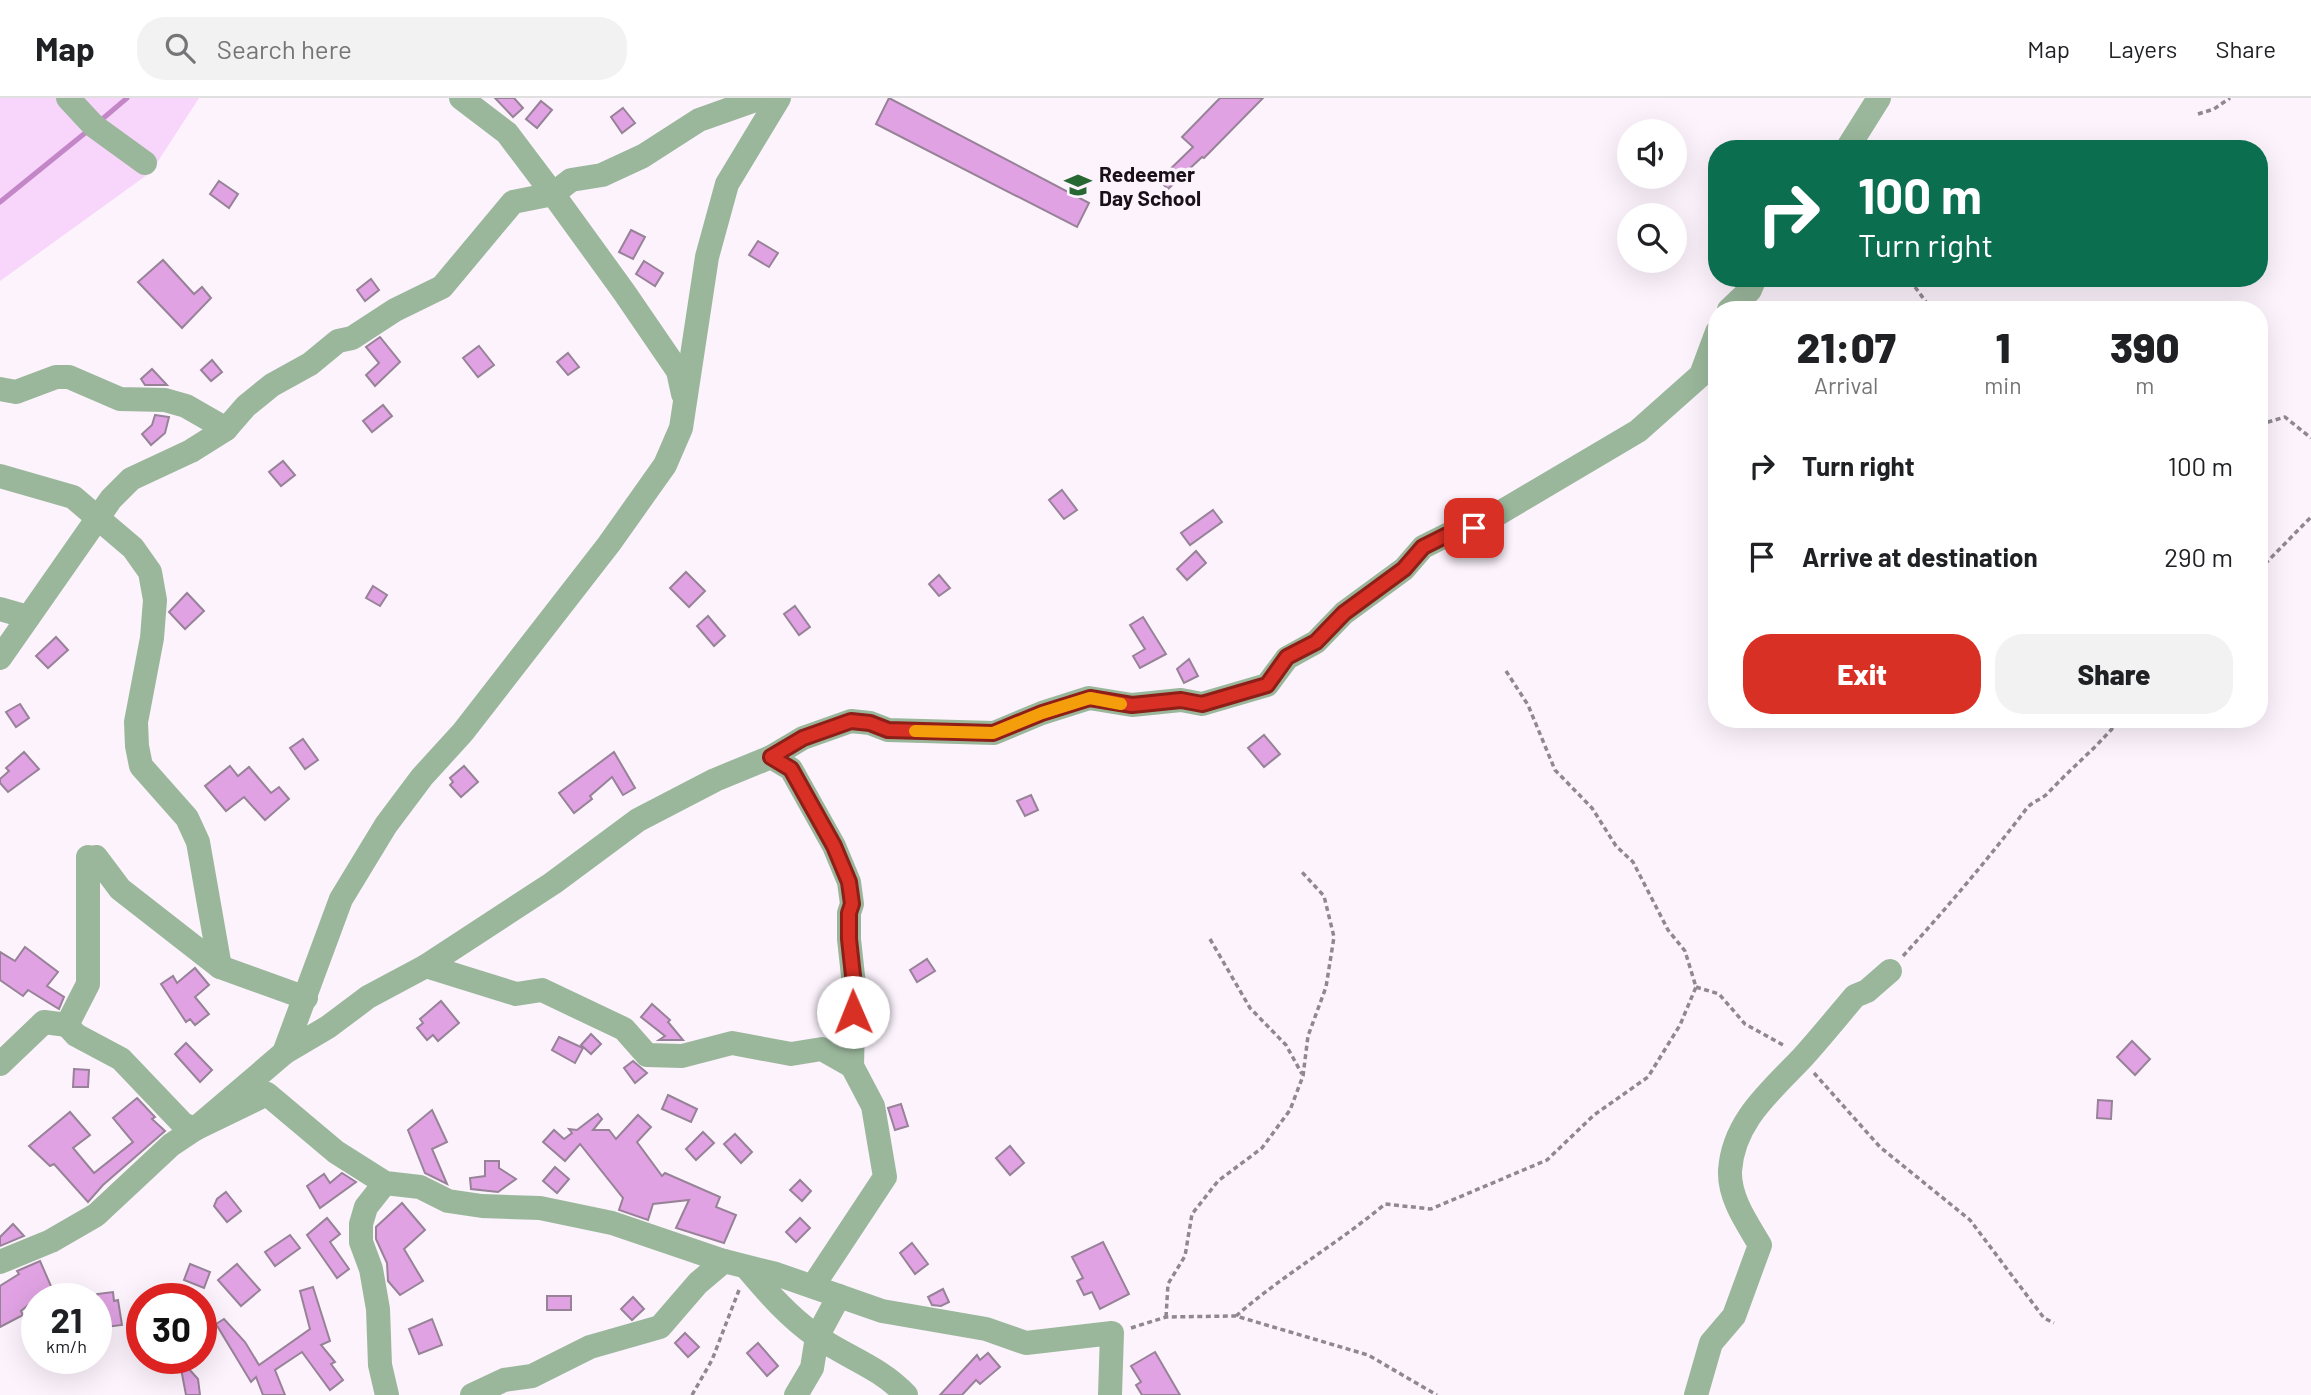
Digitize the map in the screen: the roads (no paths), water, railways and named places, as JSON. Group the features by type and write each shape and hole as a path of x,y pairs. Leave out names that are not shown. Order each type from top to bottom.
{"street":[{"path":"68,98 94,126 145,163"},
{"path":"461,98 507,134 553,194 678,371 684,398"},
{"path":"0,658 111,499 131,479 191,451 226,429 246,406 272,385 310,363 338,341 352,338 395,310 442,286 513,202 553,194 571,180 602,175 643,156 699,120 761,98"},
{"path":"284,1053 341,899 386,825 422,777 463,732 609,544 665,465 681,428 707,257 727,184 779,98"},
{"path":"1853,140 1879,98"},
{"path":"1738,301 1751,287"},
{"path":"0,1262 51,1241 96,1215 171,1145 195,1129 284,1053 328,1027 368,997 426,966 553,883 638,820 715,780 771,757 803,738 851,721 870,723 888,730 993,733 1042,713 1090,698 1132,705 1181,700 1202,704 1267,685 1287,657 1316,642 1344,613 1404,569 1423,547 1451,533 1474,528 1638,431 1702,376 1708,358"},
{"path":"0,389 16,392 56,377 69,377 120,398 165,400 186,406 226,429"},
{"path":"0,476 73,497 133,548 150,572 155,600 152,638 136,722 137,746 141,766 187,818 198,842 220,967"},
{"path":"0,609 28,617"},
{"path":"771,757 791,769 834,846 849,882 852,904 849,913 849,939 854,985 852,1066 873,1106 885,1177 813,1286"},
{"path":"67,1025 88,984 92,857 120,889 220,967 306,998"},
{"path":"426,966 516,993 542,990 624,1030 647,1055 682,1056 732,1043 791,1054 822,1049 852,1066"},
{"path":"1696,1395 1712,1343 1734,1316 1760,1245 1739,1210 1730,1172 1740,1133 1756,1104 1855,996 1867,991 1889,971"},
{"path":"0,1064 44,1022 67,1025 76,1035 121,1059 183,1124 195,1129 267,1094 335,1152 385,1183 420,1187 448,1201 482,1206 540,1208 612,1223 735,1265 813,1286 882,1311 986,1329 1026,1343 1112,1333 1110,1395"},
{"path":"385,1183 366,1208 360,1242 371,1269 378,1309 380,1365 387,1395"},
{"path":"735,1265 817,1337 863,1361 906,1395"},
{"path":"472,1395 504,1380 532,1376 590,1347 660,1326 698,1283 735,1265"},
{"path":"796,1395 812,1368 817,1337 839,1296"}],"waterway":[{"path":"100,121 127,98"},
{"path":"0,202 90,129"}],"place":[{"name":"Redeemer Day School","path":"1078,185"}]}
